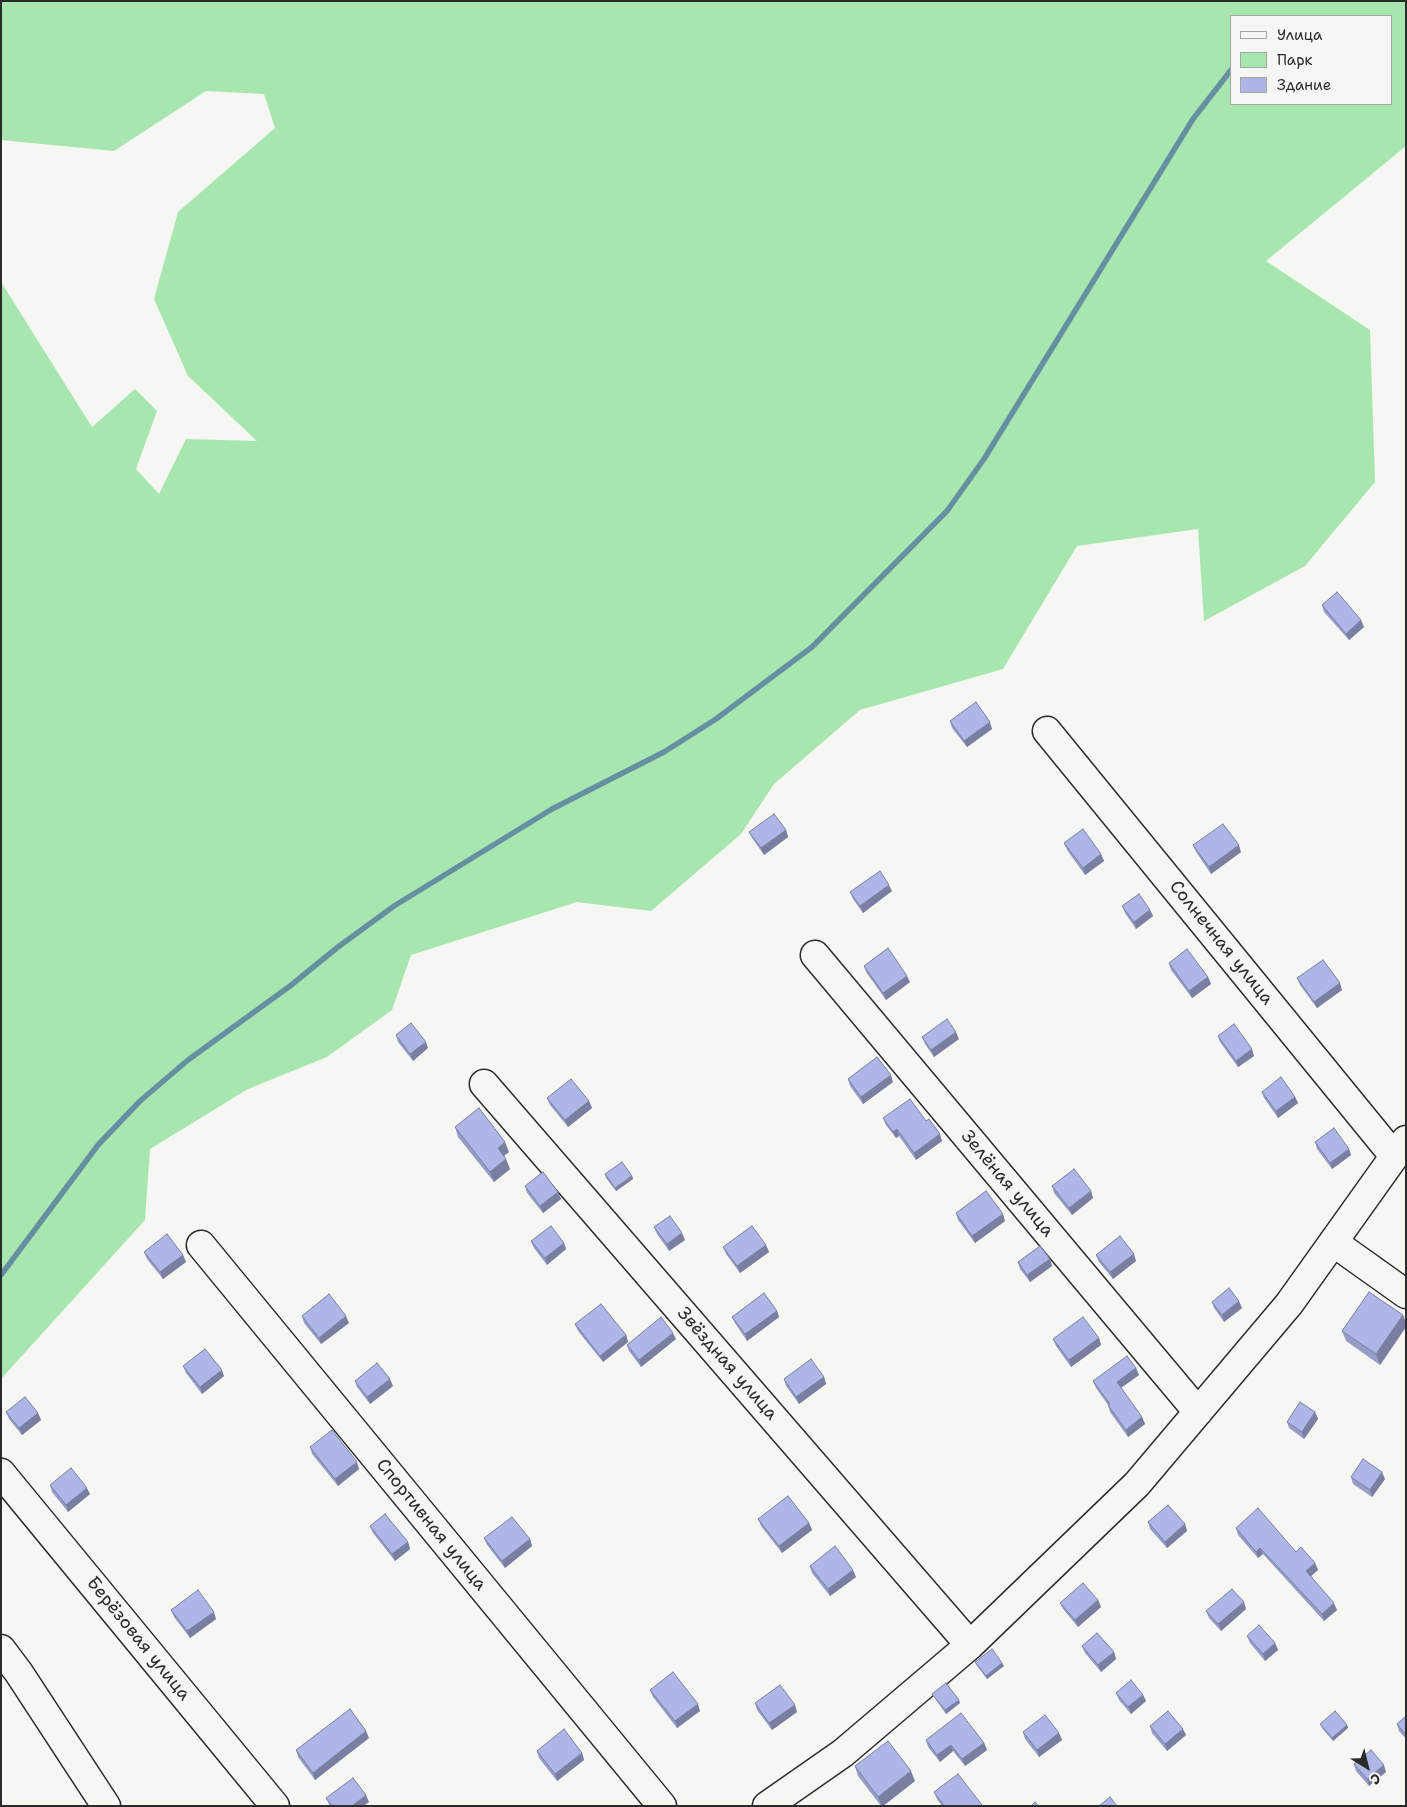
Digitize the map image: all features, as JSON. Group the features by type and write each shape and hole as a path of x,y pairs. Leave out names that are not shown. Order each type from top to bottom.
{"street":[{"name":"Солнечная улица","path":"1047,731 1400,1148"},
{"name":"Зелёная улица","path":"815,956 1198,1412"},
{"name":"Звёздная улица","path":"484,1084 970,1645"},
{"path":"766,1806 843,1753 970,1645 1137,1484 1289,1304 1400,1148"},
{"path":"1333,1242 1406,1294"},
{"name":"Спортивная улица","path":"201,1245 662,1806"},
{"name":"Берёзовая улица","path":"1,1473 275,1806"},
{"path":"1,1649 20,1673 106,1806"}],"green space":[{"path":"1,1 1406,1 1406,146 1266,261 1370,330 1375,482 1305,566 1204,621 1198,529 1077,546 1003,669 860,710 774,784 741,834 651,911 577,902 411,955 392,1010 327,1057 248,1089 150,1149 145,1220 1,1379 1,282 92,427 135,389 157,411 136,469 159,494 186,439 257,441 188,376 154,299 178,212 275,128 264,94 206,91 114,151 1,140"}],"building":[{"path":"1337,592 1361,620 1346,634 1322,605"},
{"path":"976,702 990,722 964,741 950,721"},
{"path":"774,814 786,830 761,848 749,832"},
{"path":"1223,824 1239,845 1209,867 1193,845"},
{"path":"1083,829 1101,854 1083,868 1064,843"},
{"path":"880,871 889,885 860,906 850,892"},
{"path":"1139,894 1150,910 1134,922 1122,906"},
{"path":"888,948 907,976 883,993 864,966"},
{"path":"1187,949 1208,977 1189,991 1169,963"},
{"path":"1323,960 1340,983 1314,1002 1297,978"},
{"path":"947,1019 956,1032 931,1050 922,1037"},
{"path":"411,1023 426,1042 410,1054 396,1035"},
{"path":"1234,1024 1252,1049 1236,1061 1218,1036"},
{"path":"877,1057 891,1075 861,1097 848,1079"},
{"path":"1281,1077 1295,1097 1276,1111 1262,1092"},
{"path":"571,1079 589,1101 565,1120 547,1098"},
{"path":"910,1099 926,1121 929,1119 940,1134 914,1153 897,1129 893,1132 883,1118"},
{"path":"479,1108 505,1142 498,1148 506,1159 490,1172 455,1127"},
{"path":"1334,1128 1349,1149 1330,1163 1315,1142"},
{"path":"622,1162 632,1176 615,1188 605,1174"},
{"path":"1074,1169 1091,1191 1069,1208 1052,1186"},
{"path":"543,1172 558,1192 540,1206 525,1186"},
{"path":"986,1191 1003,1214 972,1236 956,1213"},
{"path":"670,1216 682,1233 667,1244 654,1227"},
{"path":"551,1226 564,1243 545,1258 531,1241"},
{"path":"752,1226 766,1245 737,1266 723,1247"},
{"path":"167,1234 183,1255 160,1272 144,1252"},
{"path":"1120,1236 1134,1254 1110,1272 1096,1255"},
{"path":"1040,1246 1050,1259 1027,1275 1018,1262"},
{"path":"1229,1288 1239,1301 1222,1315 1212,1302"},
{"path":"1369,1292 1403,1315 1376,1354 1342,1331"},
{"path":"764,1293 777,1311 745,1334 732,1317"},
{"path":"329,1294 346,1316 319,1338 302,1316"},
{"path":"601,1304 626,1335 600,1356 575,1324"},
{"path":"661,1317 673,1333 639,1360 627,1345"},
{"path":"1083,1317 1099,1338 1069,1360 1053,1339"},
{"path":"205,1349 222,1370 200,1387 183,1366"},
{"path":"1127,1356 1136,1368 1117,1382 1142,1417 1126,1430 1093,1381"},
{"path":"811,1359 824,1377 796,1397 784,1379"},
{"path":"377,1363 390,1379 367,1397 355,1381"},
{"path":"25,1397 38,1413 19,1428 6,1412"},
{"path":"1300,1402 1315,1412 1302,1432 1287,1422"},
{"path":"332,1430 357,1462 335,1479 310,1447"},
{"path":"1363,1459 1382,1472 1370,1490 1351,1477"},
{"path":"71,1468 87,1488 66,1505 50,1485"},
{"path":"788,1496 809,1523 779,1546 758,1519"},
{"path":"1168,1505 1185,1524 1165,1542 1148,1522"},
{"path":"1258,1508 1296,1552 1301,1547 1315,1563 1306,1571 1334,1603 1322,1614 1260,1548 1256,1552 1236,1528"},
{"path":"385,1514 408,1542 392,1554 370,1526"},
{"path":"512,1517 530,1539 502,1561 484,1538"},
{"path":"835,1546 853,1570 828,1589 810,1566"},
{"path":"1083,1583 1098,1600 1075,1620 1060,1603"},
{"path":"1232,1589 1244,1602 1218,1624 1206,1611"},
{"path":"198,1590 214,1612 187,1631 171,1610"},
{"path":"1259,1625 1275,1643 1263,1654 1247,1636"},
{"path":"1097,1633 1114,1652 1098,1665 1082,1646"},
{"path":"992,1649 1002,1663 986,1676 975,1662"},
{"path":"673,1672 698,1704 675,1721 650,1690"},
{"path":"1131,1680 1143,1695 1128,1707 1116,1693"},
{"path":"946,1683 959,1700 945,1710 932,1694"},
{"path":"780,1685 795,1705 769,1723 755,1703"},
{"path":"350,1709 366,1731 313,1773 296,1750"},
{"path":"1168,1711 1183,1729 1165,1744 1150,1726"},
{"path":"1335,1711 1347,1725 1332,1738 1320,1724"},
{"path":"961,1713 984,1743 962,1759 951,1745 937,1755 926,1740"},
{"path":"1045,1715 1059,1733 1037,1750 1023,1732"},
{"path":"1406,1716 1406,1735 1397,1724"},
{"path":"564,1729 582,1753 555,1774 537,1751"},
{"path":"888,1741 911,1771 878,1797 855,1766"},
{"path":"1371,1750 1384,1765 1367,1779 1354,1764"},
{"path":"958,1774 981,1806 944,1806 934,1792"},
{"path":"353,1778 366,1795 352,1806 332,1806 326,1798"},
{"path":"1110,1797 1117,1806 1099,1806"}],"waterway":[{"path":"1,1275 98,1145 140,1101 188,1060 290,986 338,947 394,906 552,809 664,752 716,719 812,647 947,511 984,459 1193,119 1230,71"}]}
